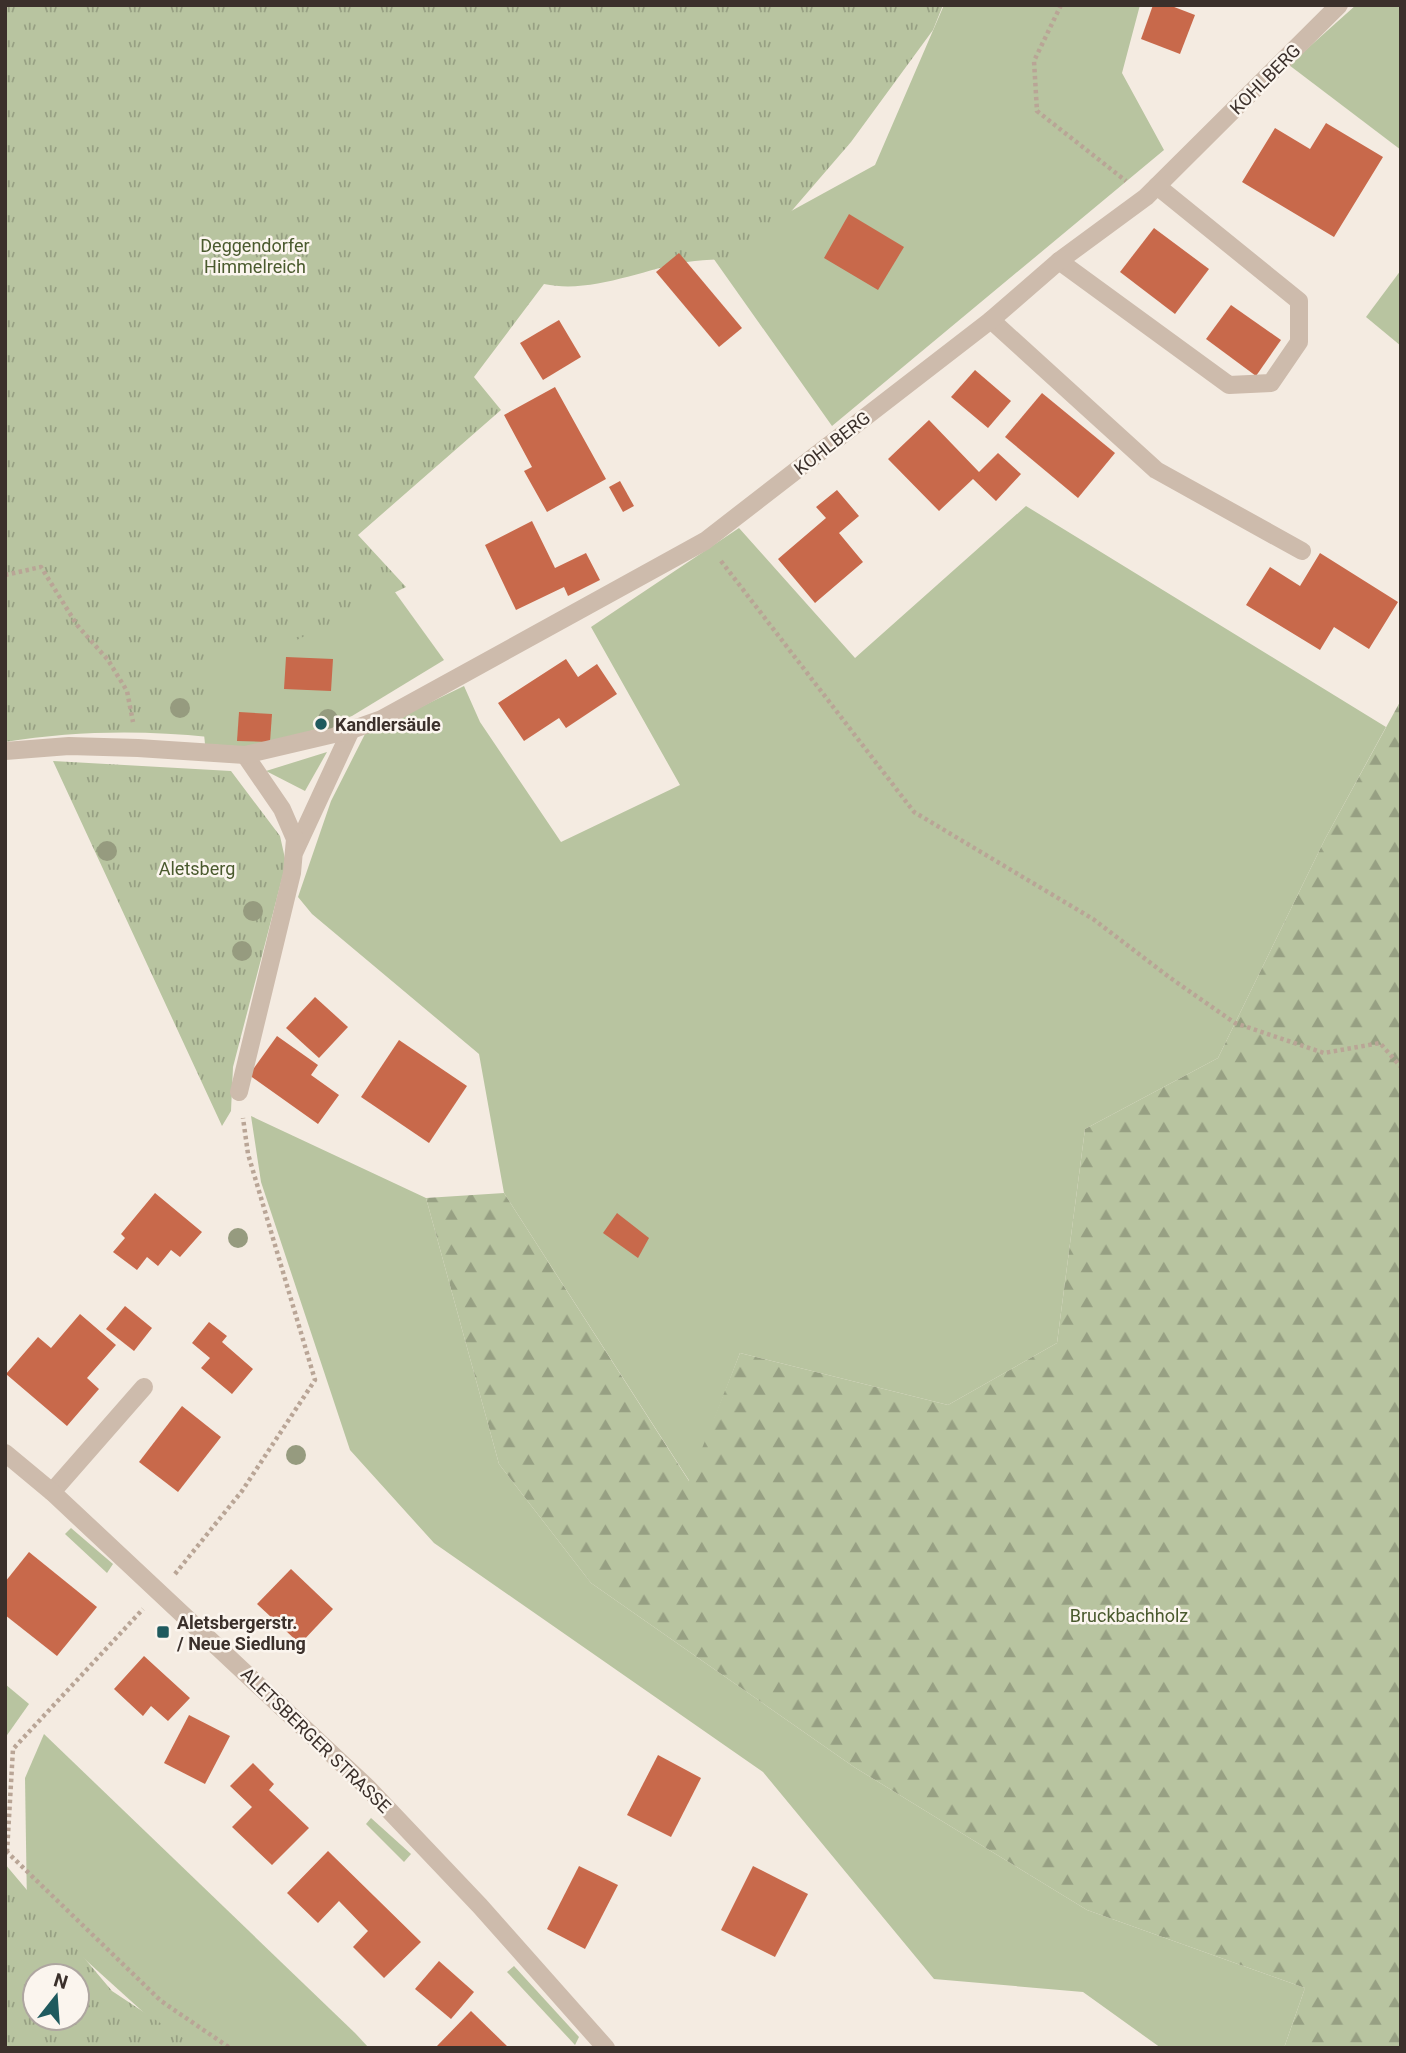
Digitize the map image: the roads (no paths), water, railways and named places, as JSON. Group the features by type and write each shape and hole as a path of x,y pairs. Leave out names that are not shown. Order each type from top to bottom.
{"street":[{"name":"KOHLBERG","path":"5,751 69,746 245,755 351,730 382,719 705,541 991,320 1059,261 1152,191 1339,5"},
{"path":"1059,261 1229,385 1270,383 1299,342 1299,301 1152,191"},
{"path":"991,320 1156,471 1302,551"},
{"path":"293,855 351,730"},
{"path":"239,1093 292,873 295,839 282,809 245,755"},
{"path":"52,1493 144,1387"},
{"name":"ALETSBERGER STRASSE","path":"5,1453 52,1493 367,1787 480,1906 606,2048"}],"place":[{"name":"Kandlersäule","path":"321,724"},
{"name":"Aletsbergerstr. / Neue Siedlung","path":"163,1632"}],"park label":[{"name":"Deggendorfer Himmelreich","path":"255,255"},
{"name":"Aletsberg","path":"197,868"},
{"name":"Bruckbachholz","path":"1129,1615"}]}
